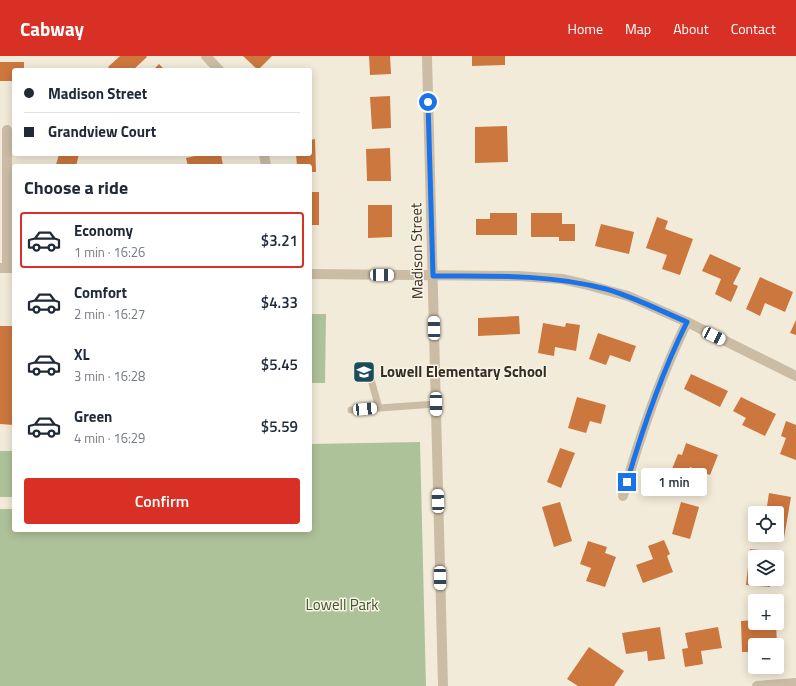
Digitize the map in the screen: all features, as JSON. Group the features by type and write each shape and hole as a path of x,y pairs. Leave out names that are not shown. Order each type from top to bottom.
{"street":[{"path":"206,56 217,68"},
{"name":"Madison Street","path":"427,56 443,686"},
{"path":"7,130 7,268"},
{"path":"312,274 518,276 562,279 607,289 628,296 687,322 796,376"},
{"path":"623,496 643,427 659,383 687,322"},
{"path":"757,686 796,683"}],"lane":[{"path":"368,369 379,408"},
{"path":"350,410 436,404"}],"green space":[{"path":"312,314 326,314 325,383 312,383"},
{"name":"Lowell Park","path":"420,442 426,686 0,686 0,509 12,509 12,532 312,532 312,444"},
{"path":"0,451 12,451 12,497 0,497"}],"building":[{"path":"120,56 147,57 135,68 108,67"},
{"path":"243,56 272,56 260,68 256,68"},
{"path":"369,56 390,56 391,74 370,75"},
{"path":"472,56 505,56 505,65 472,66"},
{"path":"0,62 24,62 24,68 12,68 12,81 0,81"},
{"path":"159,64 163,68 155,68"},
{"path":"390,96 391,128 372,129 370,97"},
{"path":"507,126 508,162 475,163 475,127"},
{"path":"315,139 316,172 312,172 312,164 297,164 296,156 312,156 312,140"},
{"path":"390,148 391,181 367,181 366,149"},
{"path":"58,156 78,156 76,164 56,164"},
{"path":"195,156 221,156 223,164 188,164 186,158"},
{"path":"312,192 319,192 319,225 312,225"},
{"path":"368,205 392,205 392,237 368,238"},
{"path":"490,213 517,213 517,235 476,235 476,219 490,219"},
{"path":"531,213 562,213 562,224 575,224 575,241 559,241 559,237 531,237"},
{"path":"657,217 668,221 665,229 693,239 680,275 662,269 667,255 646,248"},
{"path":"601,224 634,232 629,254 595,246"},
{"path":"710,254 741,268 733,284 738,286 731,302 715,294 721,279 702,271"},
{"path":"760,277 793,292 785,312 765,303 760,316 746,309"},
{"path":"519,316 520,334 478,336 478,318"},
{"path":"796,320 796,335 790,333"},
{"path":"543,323 565,327 566,323 580,325 576,351 555,347 554,356 538,353"},
{"path":"0,326 12,326 12,425 0,424"},
{"path":"598,333 636,346 630,362 610,355 606,365 589,359"},
{"path":"691,374 728,391 720,407 684,389"},
{"path":"577,397 606,405 601,424 590,421 586,433 568,428"},
{"path":"741,397 776,414 765,436 742,425 746,418 733,411"},
{"path":"786,421 796,425 796,460 780,454 786,438 781,436"},
{"path":"686,443 718,455 710,475 690,467 687,475 672,469 678,454 682,455"},
{"path":"560,448 575,453 561,488 547,482"},
{"path":"769,493 791,497 784,538 784,506 767,506"},
{"path":"560,502 572,541 554,547 542,507"},
{"path":"681,502 699,507 690,539 672,534"},
{"path":"664,540 670,554 667,556 673,572 643,583 636,565 653,559 648,546"},
{"path":"588,541 607,547 605,553 616,557 605,587 586,581 591,568 580,564"},
{"path":"748,567 748,585 746,585"},
{"path":"748,620 748,630 776,630 777,638 748,638 748,652 742,652 741,621"},
{"path":"660,627 665,659 648,661 647,651 626,654 622,633"},
{"path":"718,627 722,648 701,651 703,664 685,667 682,649 688,648 685,633"},
{"path":"589,647 624,671 614,686 578,686 567,679"}],"place":[{"name":"Lowell Elementary School","path":"364,372"}],"route":[{"path":"428,102 433,276 518,276 562,279 607,289 628,296 687,322 659,383 643,427 627,482"}]}
